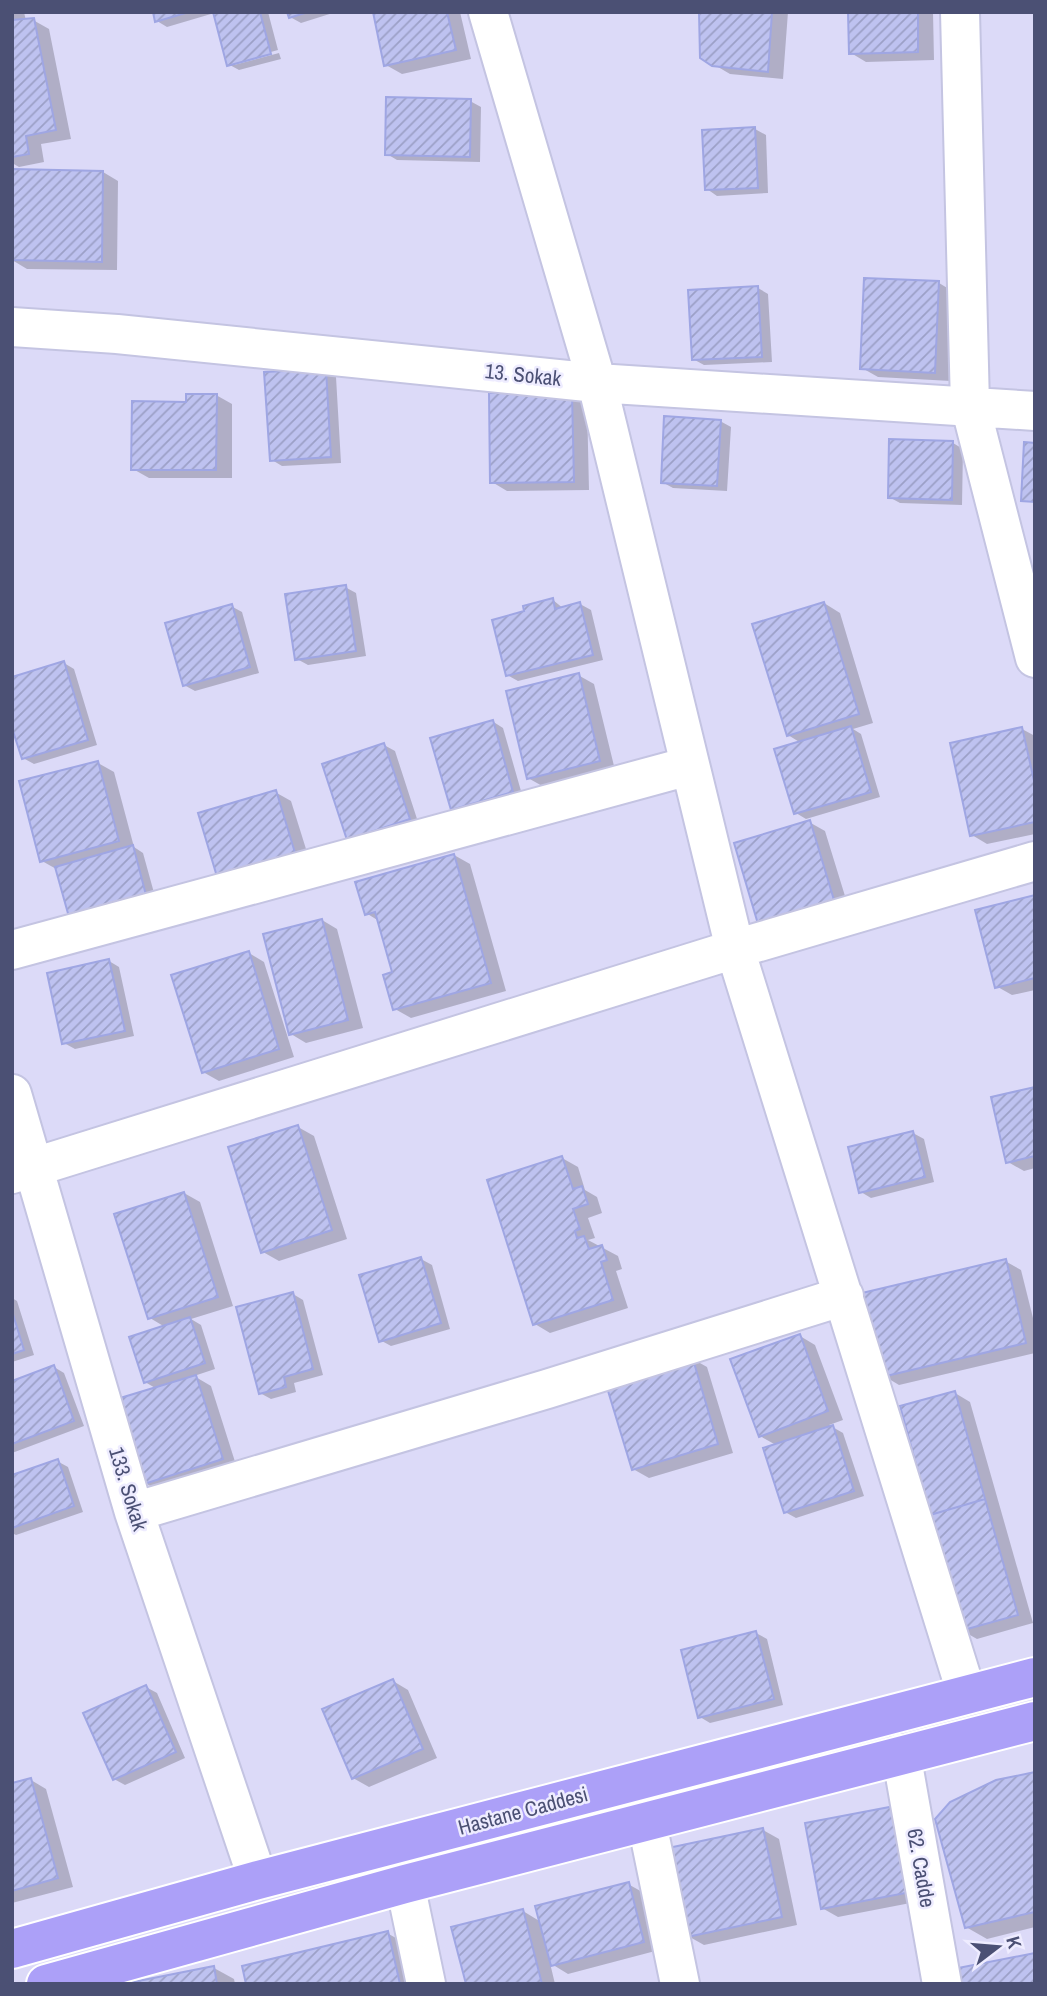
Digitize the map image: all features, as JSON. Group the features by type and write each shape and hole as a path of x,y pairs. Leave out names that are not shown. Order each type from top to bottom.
{"main road":[{"name":"Hastane Caddesi","path":"12,1949 258,1880 1035,1677"},
{"name":"Hastane Caddesi","path":"46,1984 405,1884 647,1823 901,1753 1035,1721"}],"street":[{"path":"488,12 597,383 688,766 735,949 967,1695"},
{"path":"960,12 970,405 1035,658"},
{"name":"13. Sokak","path":"12,327 117,334 597,383 1035,411"},
{"path":"12,950 688,766"},
{"path":"22,1171 735,949 1035,861"},
{"name":"133. Sokak","path":"12,1094 22,1171 258,1880"},
{"path":"134,1512 547,1389 844,1296"},
{"name":"62. Cadde","path":"901,1753 942,1984"},
{"path":"647,1823 680,1984"},
{"path":"405,1884 426,1984"}],"shaded area":[{"path":"12,12 1035,12 1035,1984 12,1984"}],"building":[{"path":"153,12 189,12 155,22"},
{"path":"213,12 260,12 271,54 227,66"},
{"path":"287,12 308,12 289,18"},
{"path":"373,12 447,12 456,50 384,66"},
{"path":"699,12 772,12 768,72 712,66 700,58"},
{"path":"848,12 918,12 918,52 849,54"},
{"path":"34,18 56,130 26,136 29,154 12,157 12,20"},
{"path":"386,97 471,99 470,157 385,155"},
{"path":"755,127 758,188 705,190 702,130"},
{"path":"12,169 103,171 102,262 12,260"},
{"path":"864,278 939,281 935,373 860,369"},
{"path":"758,286 762,357 692,360 688,290"},
{"path":"326,369 331,457 270,461 264,372"},
{"path":"572,392 574,482 490,483 489,393"},
{"path":"186,394 217,394 216,470 131,470 132,401 186,402"},
{"path":"664,416 721,420 717,486 661,483"},
{"path":"889,439 953,441 952,500 888,498"},
{"path":"1024,442 1035,443 1035,502 1021,501"},
{"path":"346,585 356,651 295,660 285,594"},
{"path":"553,598 555,609 580,602 593,655 506,676 492,620 524,611 523,606"},
{"path":"824,602 859,714 787,736 752,624"},
{"path":"232,604 250,667 183,686 165,623"},
{"path":"64,661 88,740 22,759 12,728 12,677"},
{"path":"579,673 600,761 527,779 506,691"},
{"path":"493,720 513,792 451,810 430,738"},
{"path":"851,726 871,792 794,814 774,749"},
{"path":"1022,727 1035,785 1035,822 970,836 950,743"},
{"path":"384,743 410,819 347,840 322,764"},
{"path":"98,761 119,841 40,862 19,781"},
{"path":"276,790 296,856 218,880 198,813"},
{"path":"810,820 834,900 758,924 734,843"},
{"path":"133,845 146,895 69,917 55,867"},
{"path":"454,854 491,983 393,1010 383,975 392,972 375,912 365,915 355,882"},
{"path":"1035,895 1035,978 995,988 975,910"},
{"path":"322,919 348,1020 289,1035 263,934"},
{"path":"249,951 279,1049 202,1073 171,975"},
{"path":"109,959 125,1031 62,1044 47,973"},
{"path":"1035,1087 1035,1156 1006,1163 991,1097"},
{"path":"298,1125 332,1230 261,1253 228,1147"},
{"path":"913,1131 925,1177 859,1193 848,1147"},
{"path":"562,1156 573,1189 582,1186 588,1204 573,1209 580,1229 575,1231 577,1238 584,1236 589,1249 602,1245 607,1260 601,1262 613,1300 533,1325 487,1180"},
{"path":"184,1192 218,1297 148,1319 114,1214"},
{"path":"421,1257 441,1323 379,1342 359,1275"},
{"path":"1006,1259 1026,1343 882,1377 862,1293"},
{"path":"293,1292 313,1369 284,1377 286,1387 259,1394 236,1307"},
{"path":"12,1311 24,1350 12,1354"},
{"path":"190,1317 205,1363 144,1383 129,1337"},
{"path":"800,1334 828,1411 759,1437 730,1359"},
{"path":"692,1356 718,1444 632,1470 605,1381"},
{"path":"54,1365 74,1421 12,1444 12,1381"},
{"path":"196,1375 223,1459 144,1484 117,1399"},
{"path":"955,1391 985,1499 930,1515 900,1406"},
{"path":"833,1425 854,1491 784,1513 763,1448"},
{"path":"58,1459 74,1506 12,1528 12,1475"},
{"path":"985,1499 1018,1615 960,1631 930,1515"},
{"path":"756,1631 774,1699 698,1718 681,1650"},
{"path":"393,1679 423,1749 352,1779 322,1709"},
{"path":"146,1685 176,1752 113,1780 83,1713"},
{"path":"1035,1772 1035,1912 965,1928 935,1819 950,1802 996,1780"},
{"path":"31,1778 58,1878 12,1891 12,1783"},
{"path":"895,1806 911,1892 821,1909 805,1823"},
{"path":"763,1828 782,1917 687,1937 668,1848"},
{"path":"629,1882 644,1942 551,1966 535,1906"},
{"path":"523,1909 542,1984 466,1984 451,1927"},
{"path":"388,1931 400,1984 246,1984 242,1966"},
{"path":"1035,1953 1035,1984 961,1984 958,1968"},
{"path":"214,1966 217,1984 123,1984"}]}
